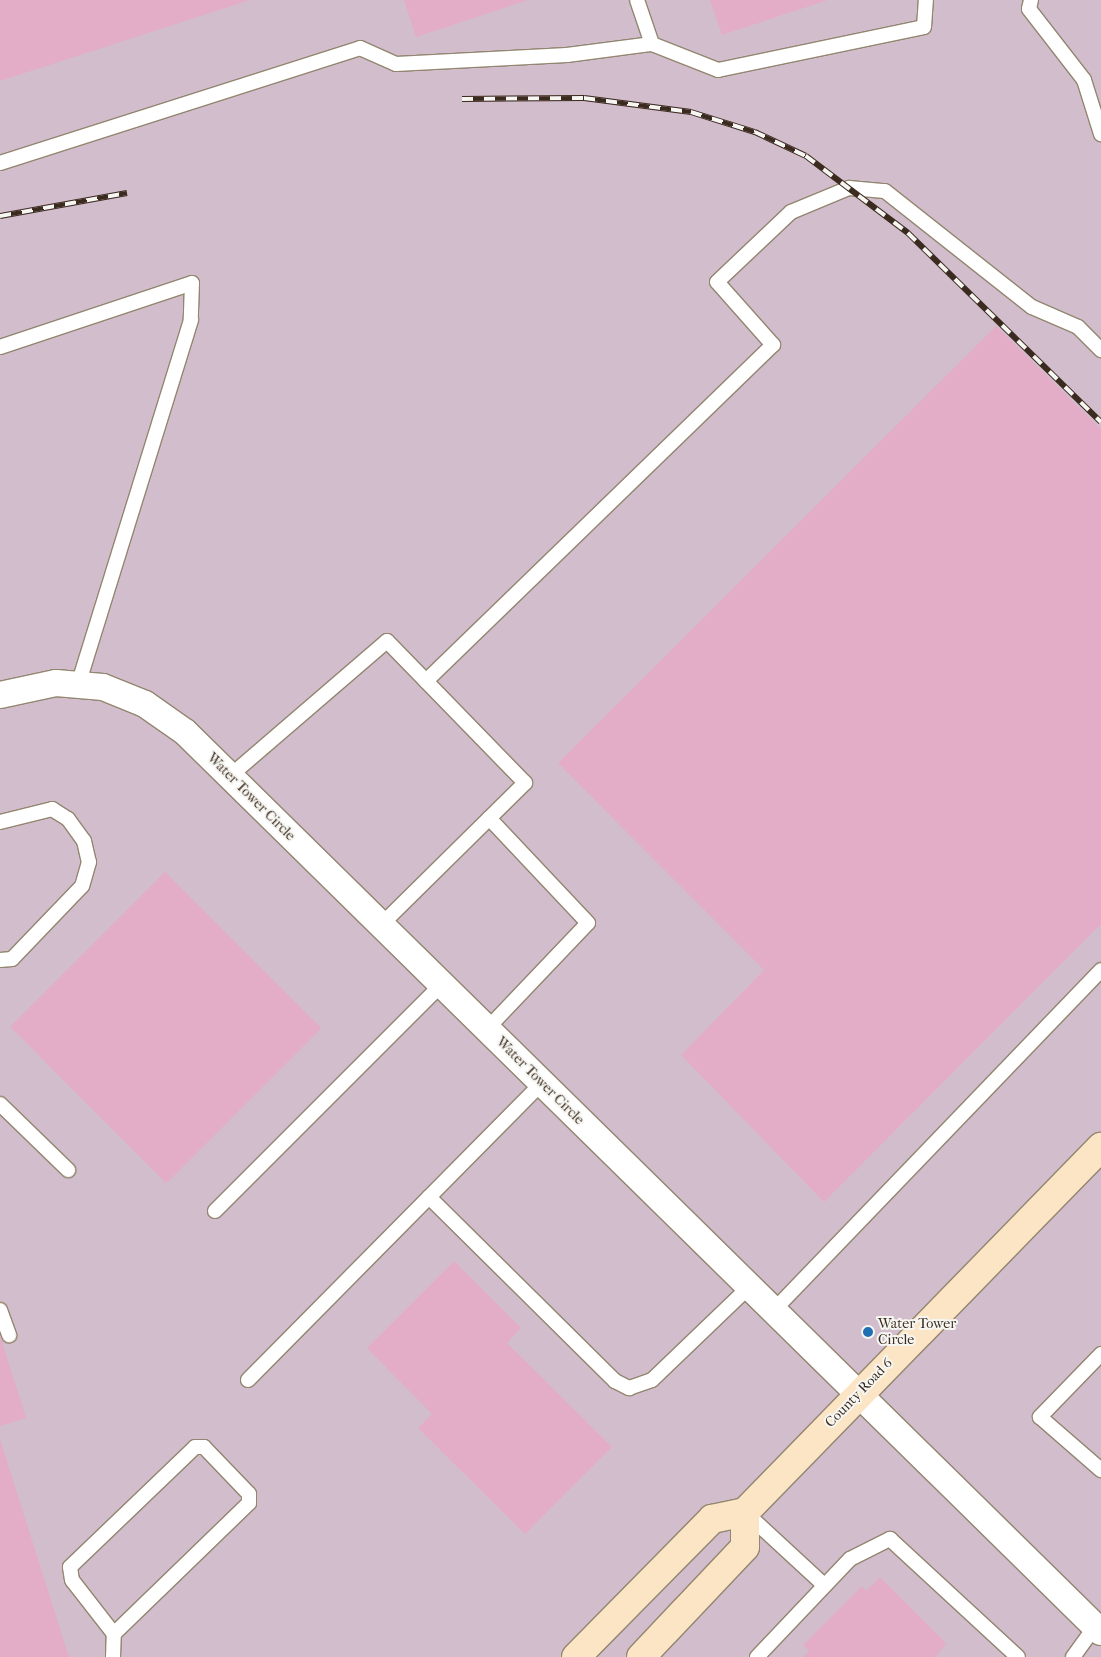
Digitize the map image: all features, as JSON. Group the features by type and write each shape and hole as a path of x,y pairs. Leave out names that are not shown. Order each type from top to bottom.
{"main road":[{"name":"County Road 6","path":"745,1512 1101,1147"},
{"path":"576,1657 712,1519 745,1512 745,1546 641,1657"}],"street":[{"name":"Water Tower Circle","path":"0,695 56,683 103,687 145,704 184,732 1098,1630"}],"lane":[{"path":"637,0 652,44"},
{"path":"0,163 360,48 396,64 567,55 652,44 718,70 924,27 926,0"},
{"path":"1031,0 1028,9 1084,80 1101,134"},
{"path":"426,681 774,345 717,282 791,212 849,188 886,191 1032,307 1078,327 1101,350"},
{"path":"0,347 192,283 191,320 78,685"},
{"path":"230,776 387,641 525,783 381,925"},
{"path":"0,822 52,809 68,819 84,841 89,862 82,886 12,959 0,960"},
{"path":"487,1029 588,923 489,818"},
{"path":"773,1310 1101,970"},
{"path":"215,1211 441,985"},
{"path":"248,1380 542,1083"},
{"path":"0,1104 68,1170"},
{"path":"430,1198 615,1381 628,1388 652,1380 749,1287"},
{"path":"0,1310 9,1335"},
{"path":"1101,1354 1040,1417 1101,1470"},
{"path":"113,1657 114,1634 72,1580 70,1567 195,1447 204,1447 249,1494 249,1503 114,1634"},
{"path":"745,1512 824,1585"},
{"path":"757,1657 850,1559 890,1539 1018,1657"},
{"path":"1073,1657 1098,1630"}],"shaded area":[{"path":"0,0 1101,0 1101,1657 0,1657"}],"building":[{"path":"0,0 250,0 0,81"},
{"path":"404,0 528,0 416,37"},
{"path":"710,0 828,0 722,35"},
{"path":"996,326 1101,429 1101,924 824,1202 681,1055 764,970 558,763"},
{"path":"165,872 321,1028 166,1183 10,1027"},
{"path":"454,1261 521,1328 507,1343 612,1447 525,1534 418,1428 432,1414 367,1348"},
{"path":"0,1335 26,1418 0,1426"},
{"path":"0,1439 69,1657 0,1657"},
{"path":"880,1577 946,1643 936,1657 803,1657 809,1651 803,1645 862,1586 866,1591"}],"railway":[{"path":"462,99 584,98 691,112 755,132 806,156 908,233 1101,422"},
{"path":"0,216 127,193"}],"place":[{"name":"Water Tower Circle","path":"868,1332"}]}
